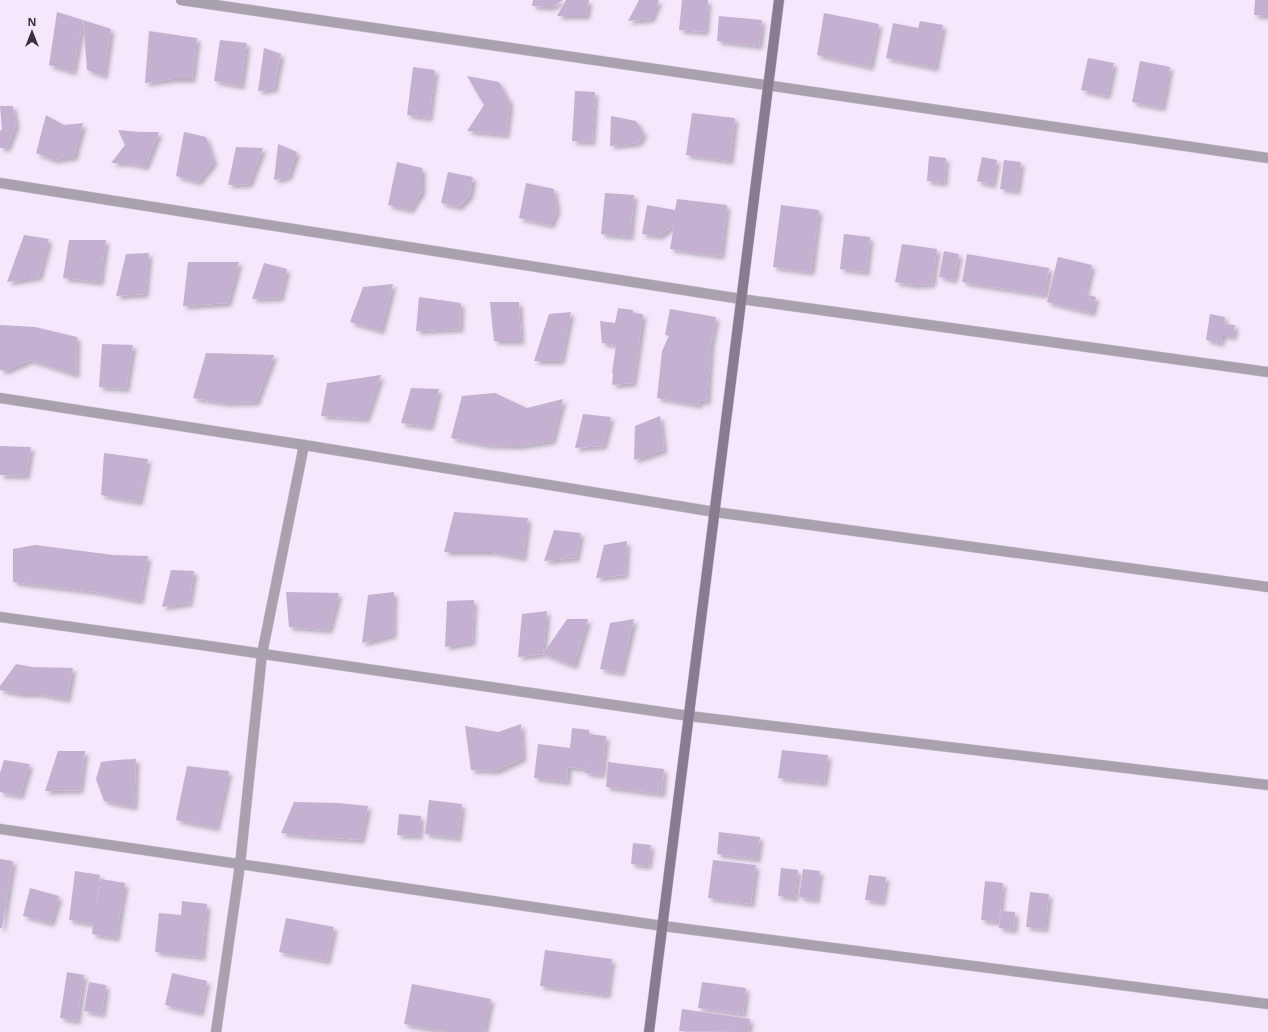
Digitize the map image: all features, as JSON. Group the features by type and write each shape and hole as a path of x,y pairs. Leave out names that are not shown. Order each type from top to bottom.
{"street":[{"path":"181,0 1268,158"},
{"path":"650,1032 779,0"},
{"path":"0,183 742,299 1268,372"},
{"path":"0,398 304,445 715,512 1268,587"},
{"path":"216,1032 240,865 262,654 304,445"},
{"path":"0,617 689,716 1268,784"},
{"path":"0,829 663,926 1268,1004"}],"building":[{"path":"533,0 563,0 551,7 532,6"},
{"path":"566,0 589,0 586,16 557,16"},
{"path":"639,0 659,0 651,19 628,21"},
{"path":"682,0 708,0 705,32 679,30"},
{"path":"1255,0 1268,0 1268,16 1254,15"},
{"path":"57,12 83,20 73,72 49,65"},
{"path":"824,13 879,24 870,67 817,55"},
{"path":"719,16 762,20 759,46 717,41"},
{"path":"83,20 111,29 104,76 87,70"},
{"path":"920,21 943,25 935,68 886,58 893,23 918,28"},
{"path":"149,31 197,38 192,79 172,79 145,83"},
{"path":"220,40 247,43 241,86 214,81"},
{"path":"264,48 281,54 274,89 258,91"},
{"path":"1088,58 1114,63 1107,96 1081,90"},
{"path":"1140,61 1170,67 1162,108 1132,102"},
{"path":"413,67 435,70 429,118 407,115"},
{"path":"467,76 499,82 510,103 506,135 467,131 484,105"},
{"path":"575,91 595,92 592,142 572,141"},
{"path":"0,106 13,106 16,125 7,148 0,148 0,131 2,129"},
{"path":"692,113 735,118 730,161 686,155"},
{"path":"46,115 64,125 83,123 74,157 54,160 36,153"},
{"path":"611,116 636,121 644,134 638,143 610,146"},
{"path":"118,130 159,132 145,167 129,163 111,163 125,145"},
{"path":"184,132 206,137 214,162 198,182 176,176"},
{"path":"278,144 297,152 288,177 274,180"},
{"path":"236,147 263,148 249,184 228,185"},
{"path":"929,156 946,158 944,183 927,181"},
{"path":"982,157 997,160 992,185 977,181"},
{"path":"1004,160 1021,162 1017,191 1000,189"},
{"path":"397,162 422,168 422,191 410,210 388,205"},
{"path":"448,172 473,177 470,195 459,207 441,203"},
{"path":"526,183 554,189 557,210 551,225 519,218"},
{"path":"605,193 634,195 630,237 601,234"},
{"path":"677,199 727,205 721,256 670,249 674,225 659,236 642,234 647,205 675,210"},
{"path":"781,205 819,210 811,272 773,267"},
{"path":"844,234 870,237 866,272 840,269"},
{"path":"24,235 49,239 39,277 7,282"},
{"path":"69,240 106,240 100,282 63,278"},
{"path":"902,244 937,249 932,284 914,285 895,282"},
{"path":"944,251 959,254 954,280 939,277"},
{"path":"149,253 145,294 116,296 126,254"},
{"path":"967,254 1049,268 1045,295 962,282"},
{"path":"1058,257 1092,265 1085,294 1096,297 1092,313 1047,302"},
{"path":"188,262 239,262 228,303 183,306"},
{"path":"264,263 287,269 280,298 252,299"},
{"path":"393,284 381,331 350,322 363,287"},
{"path":"419,297 461,303 460,329 416,331"},
{"path":"490,302 519,302 521,341 494,341"},
{"path":"618,308 633,310 633,313 643,314 633,383 612,385 616,345 602,343 600,321 615,323"},
{"path":"670,309 716,317 711,344 707,402 700,400 699,405 657,398 662,351 669,336 665,335"},
{"path":"571,312 561,361 534,361 549,314"},
{"path":"1210,314 1225,317 1224,324 1235,325 1233,337 1222,335 1221,343 1206,340"},
{"path":"0,325 35,327 77,337 76,375 30,360 5,371 0,370"},
{"path":"102,344 133,345 126,389 99,387"},
{"path":"206,353 274,355 256,402 226,403 193,398"},
{"path":"381,375 366,419 321,416 327,383"},
{"path":"411,388 439,389 430,427 401,423"},
{"path":"495,393 527,408 563,399 552,441 518,446 486,445 451,438 462,396"},
{"path":"583,414 611,417 603,446 575,448"},
{"path":"660,416 664,450 634,460 635,426"},
{"path":"0,446 31,447 26,476 0,475"},
{"path":"104,453 148,459 139,502 101,495"},
{"path":"454,512 528,518 523,558 493,552 444,552"},
{"path":"554,530 581,533 576,558 544,561"},
{"path":"627,541 625,575 596,578 604,545"},
{"path":"35,545 113,555 148,556 140,601 96,592 13,582 13,549"},
{"path":"171,570 194,571 189,603 162,607"},
{"path":"286,592 339,593 329,630 289,627"},
{"path":"394,592 393,635 362,643 368,595"},
{"path":"474,600 472,642 445,647 447,601"},
{"path":"547,611 543,654 518,657 522,614"},
{"path":"567,619 588,619 574,666 543,654"},
{"path":"634,619 621,673 600,669 610,623"},
{"path":"16,664 32,667 73,668 67,699 39,694 20,694 0,690 0,686"},
{"path":"521,724 523,758 496,771 471,770 465,726 498,732"},
{"path":"572,728 589,730 589,734 606,736 602,775 585,773 587,745 585,769 568,767 567,782 534,778 538,744 570,748"},
{"path":"782,750 828,755 824,783 778,778"},
{"path":"58,751 85,751 80,790 45,791"},
{"path":"136,759 134,807 104,801 96,779 101,762"},
{"path":"4,760 30,764 20,796 0,792 0,773"},
{"path":"608,762 664,769 662,794 606,787"},
{"path":"187,766 229,771 216,828 176,820"},
{"path":"429,800 462,804 458,838 425,834"},
{"path":"294,802 338,803 368,806 361,840 281,833"},
{"path":"399,814 421,816 419,836 397,835"},
{"path":"719,832 760,837 757,859 717,854"},
{"path":"633,843 651,845 648,866 631,864"},
{"path":"0,859 13,861 2,928 0,928"},
{"path":"713,860 756,865 751,904 708,898"},
{"path":"781,868 798,870 795,898 778,896"},
{"path":"803,869 820,871 816,900 799,897"},
{"path":"75,871 100,875 95,912 101,879 125,883 116,938 92,934 93,924 69,920"},
{"path":"869,875 886,877 882,902 865,900"},
{"path":"985,881 1003,883 999,922 981,920"},
{"path":"30,888 59,896 51,923 23,916"},
{"path":"1030,892 1049,894 1045,929 1026,927"},
{"path":"182,901 207,904 202,957 155,952 159,913 181,915"},
{"path":"1001,911 1015,912 1014,930 999,928"},
{"path":"286,918 334,927 327,961 279,952"},
{"path":"545,950 612,959 607,995 540,986"},
{"path":"67,972 84,975 77,1021 60,1018"},
{"path":"172,973 207,981 200,1013 165,1005"},
{"path":"89,982 106,985 102,1014 84,1011"},
{"path":"702,982 746,988 743,1014 698,1008"},
{"path":"412,984 491,999 484,1032 446,1032 404,1024"},
{"path":"682,1009 750,1019 748,1032 679,1031"}]}
